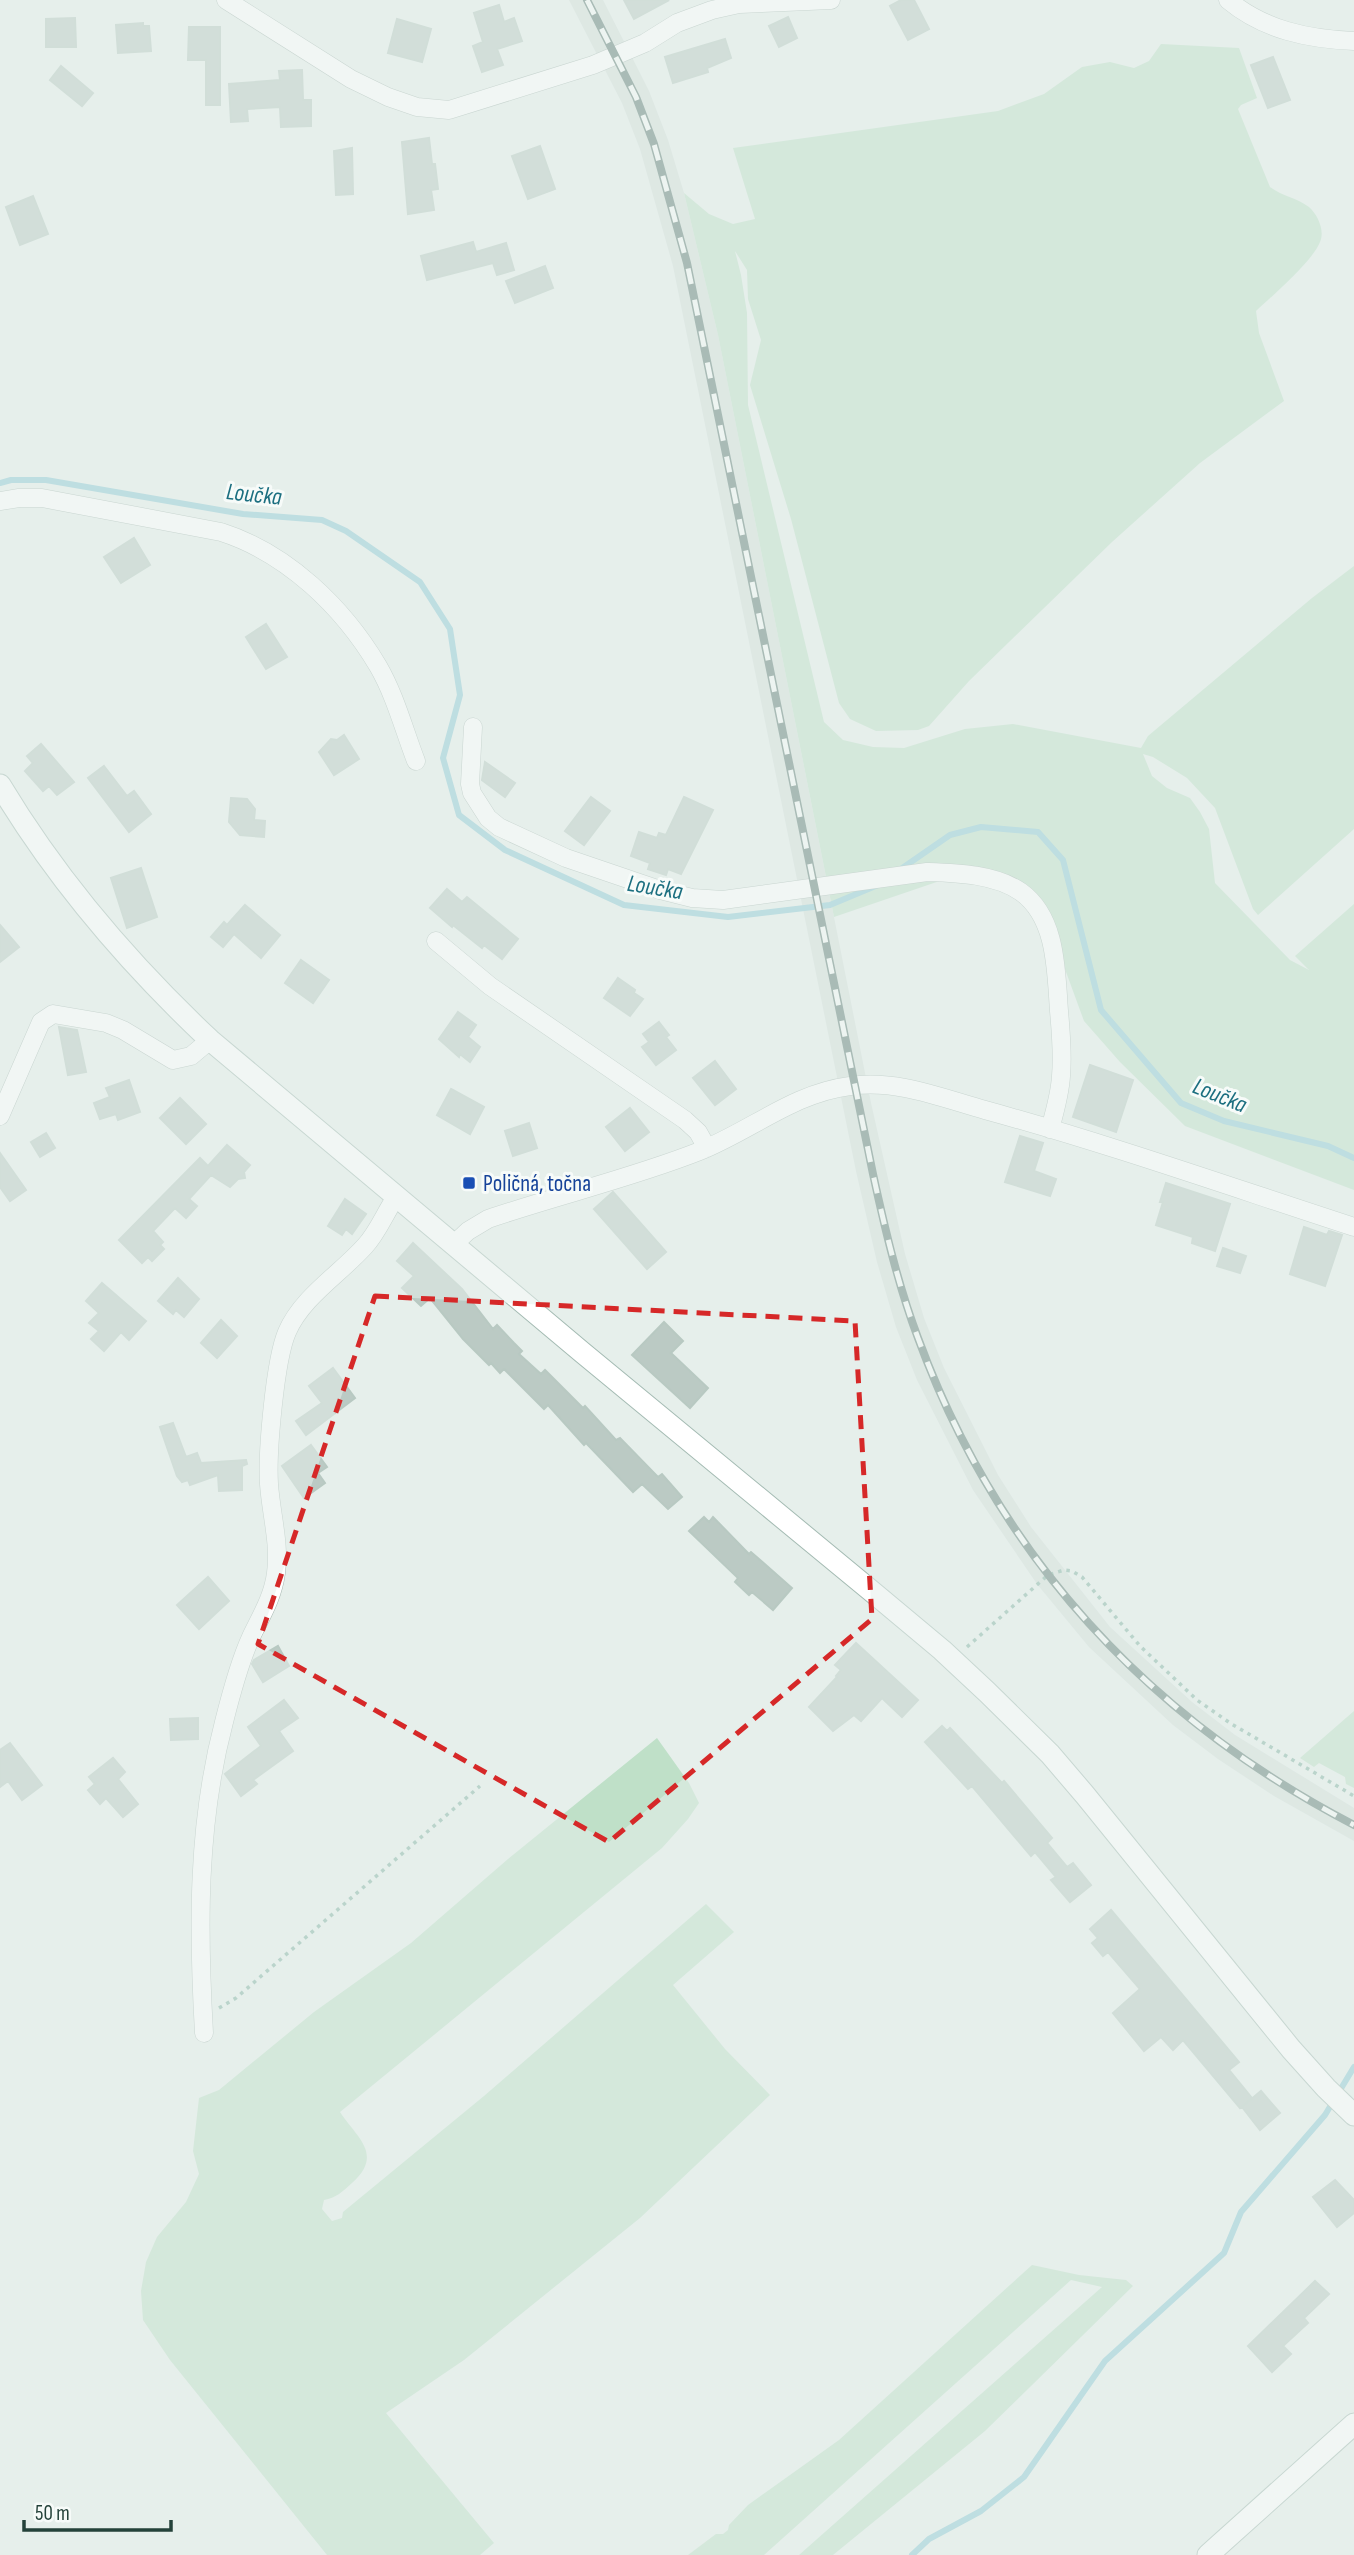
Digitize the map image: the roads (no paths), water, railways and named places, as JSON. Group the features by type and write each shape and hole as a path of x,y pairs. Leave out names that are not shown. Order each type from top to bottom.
{"main road":[{"path":"0,785 47,857 102,928 158,991 209,1040 952,1660 1050,1754 1292,2049 1354,2115"},
{"path":"1208,2555 1354,2424"}],"street":[{"path":"226,0 351,79 388,97 417,107 449,110 593,65 645,43 677,23 712,10 738,4 831,0"},
{"path":"1228,0 1254,20 1281,30 1304,36 1354,41"},
{"path":"0,501 42,498 208,529 242,539 279,559 332,605 379,667 416,761"},
{"path":"473,727 470,784 478,805 499,828 566,858 660,890 692,898 723,900 927,872 954,873 992,880 1023,893 1041,915 1054,951 1062,1053 1059,1088 1050,1129"},
{"path":"436,941 490,986 685,1120 698,1132 707,1148"},
{"path":"0,1116 41,1022 52,1014 106,1023 173,1060 191,1056 209,1040"},
{"path":"453,1245 468,1231 488,1219 707,1148 803,1098 831,1089 865,1084 907,1088 1050,1129 1354,1227"},
{"path":"204,2033 200,1893 207,1812 227,1712 242,1660 265,1612 276,1575 277,1536 268,1461 282,1347 295,1317 365,1246 396,1197"}],"waterway":[{"name":"Loučka","path":"0,483 11,480 46,480 243,514 322,520 346,531 420,582 450,629 460,695 443,758 459,815 505,850 624,905 728,917 830,905 878,885"},
{"name":"Loučka","path":"898,871 950,835 981,827 1038,832 1063,860 1101,1010 1181,1103 1224,1121 1328,1146 1354,1158"},
{"path":"912,2555 929,2539 981,2511 1024,2477 1105,2361 1224,2253 1241,2212 1325,2115 1354,2067"}],"railway":[{"path":"587,0 636,97 654,144 687,263 882,1215 911,1318 951,1417 991,1491 1037,1560 1089,1623 1147,1681 1210,1734 1279,1782 1354,1825"}],"place":[{"name":"Poličná, točna","path":"469,1183"}]}
